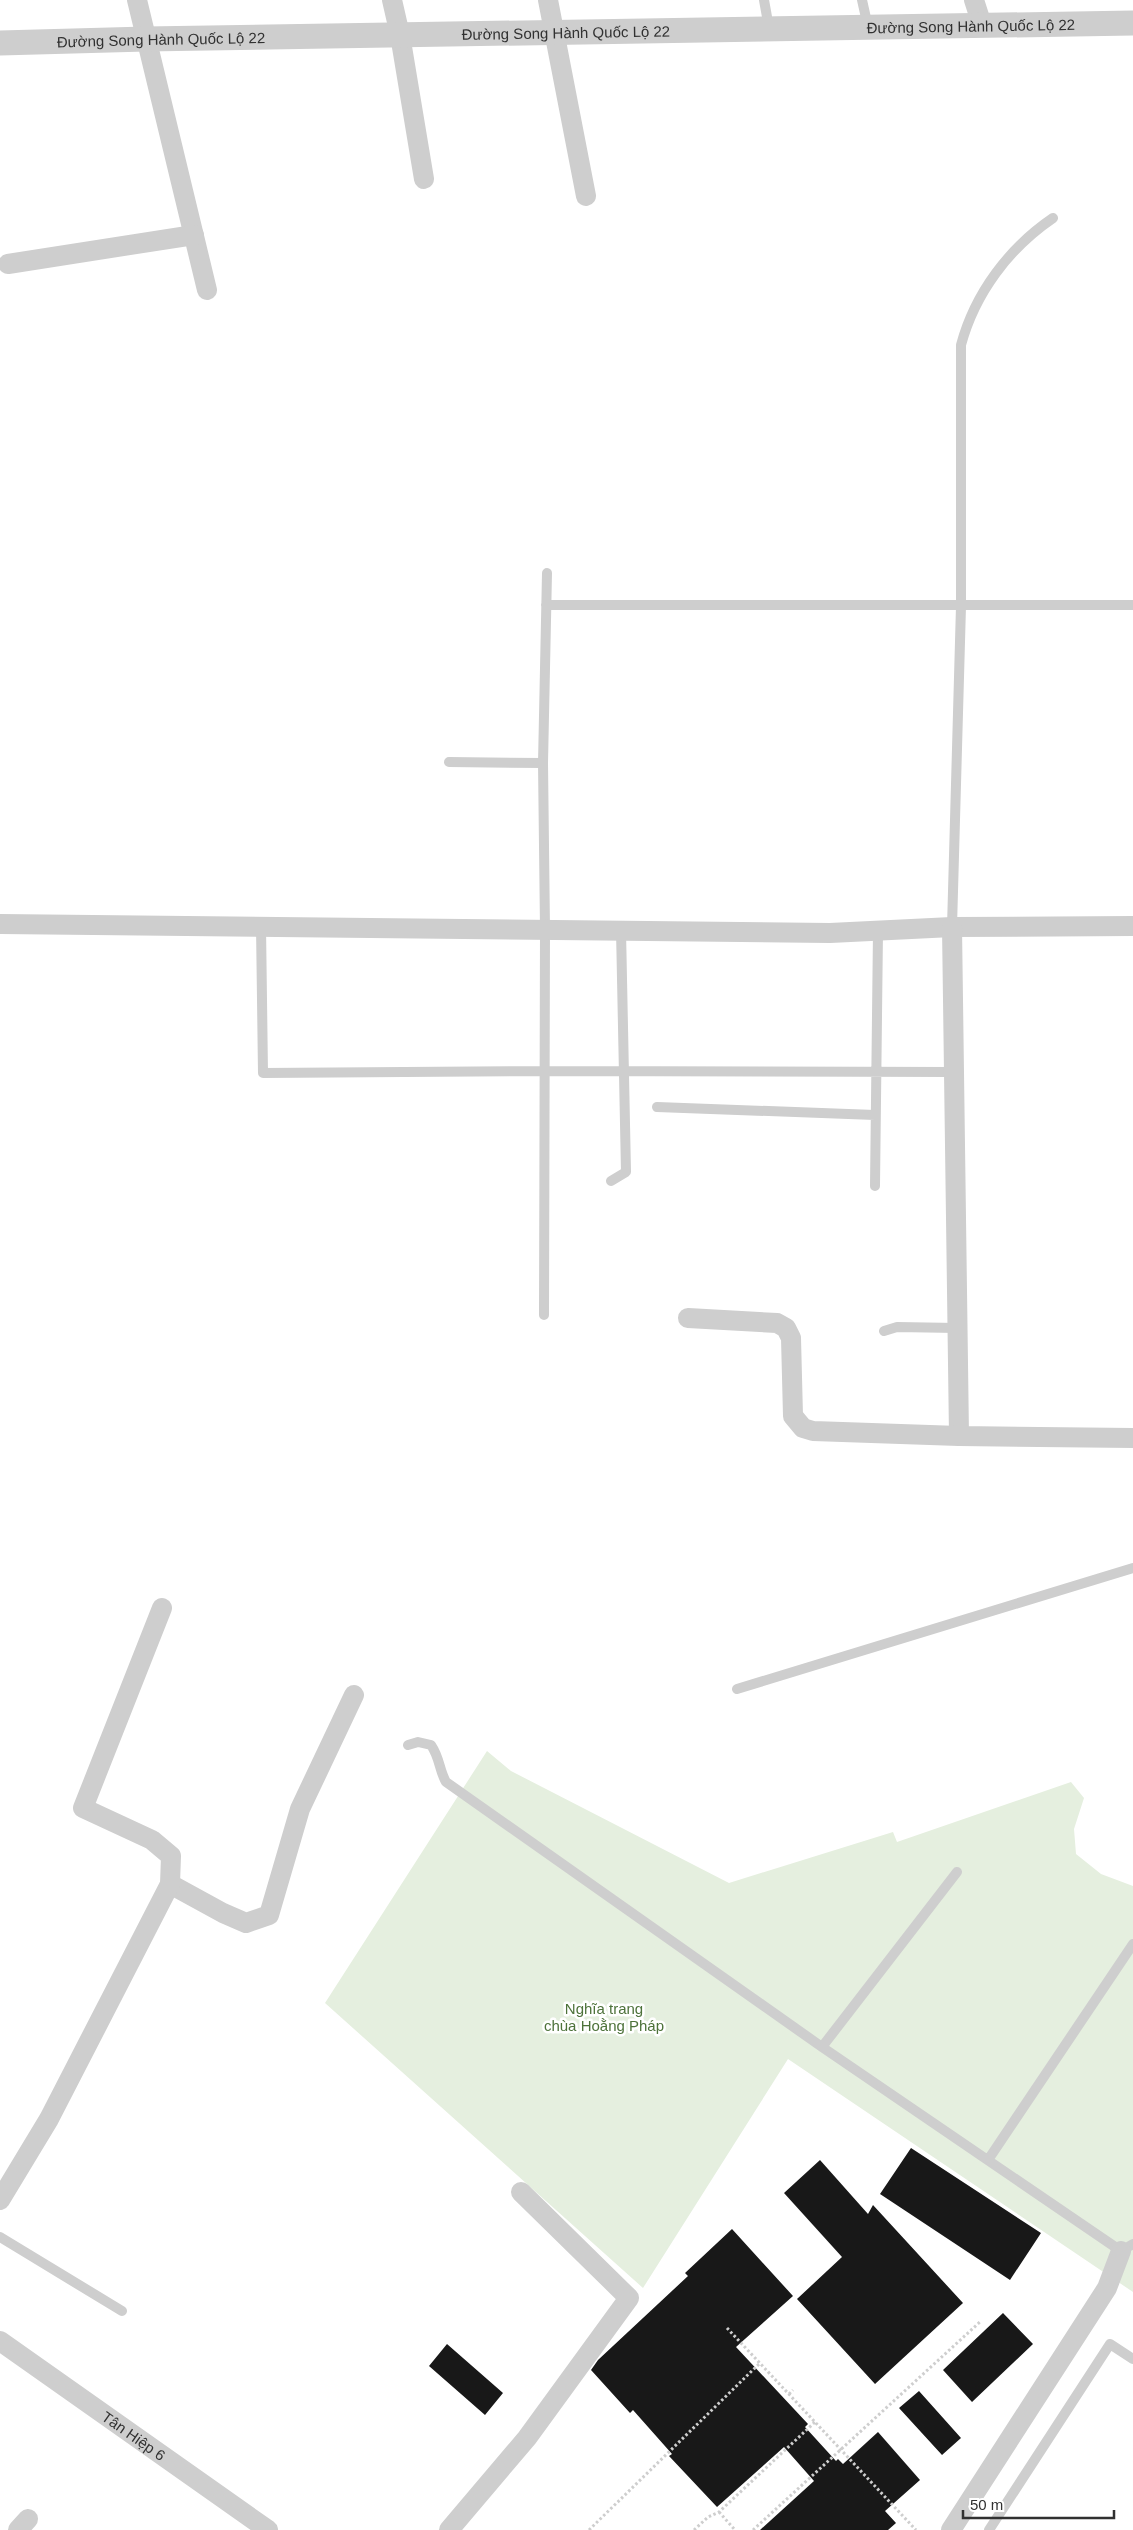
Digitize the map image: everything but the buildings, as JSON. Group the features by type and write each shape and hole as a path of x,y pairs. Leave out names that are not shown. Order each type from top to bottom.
{"street":[{"path":"137,0 207,290"},
{"path":"392,0 400,35 424,178"},
{"path":"548,0 556,32 586,196"},
{"path":"974,0 982,25"},
{"name":"Đường Song Hành Quốc Lộ 22","path":"0,43 1133,23"},
{"path":"8,264 194,235"},
{"path":"0,924 830,933 952,927 1133,926"},
{"path":"952,927 959,1436"},
{"path":"688,1318 777,1323 786,1328 791,1338 793,1416 802,1428 814,1431 959,1436 1133,1438"},
{"path":"3,2188 49,2120 170,1884 171,1856 152,1840 83,1808 162,1608"},
{"path":"170,1884 223,1913 246,1922 269,1915 300,1809 354,1695"},
{"path":"449,2530 527,2438 629,2298 521,2192"},
{"path":"951,2530 1107,2288 1127,2247"},
{"name":"Tân Hiệp 6","path":"0,2341 268,2530"}],"lane":[{"path":"764,0 769,29"},
{"path":"862,0 868,27"},
{"path":"952,927 961,606 961,345 966,325 986,288 1002,264 1033,232 1053,218"},
{"path":"544,1314 545,929 543,763 547,573"},
{"path":"546,605 1133,605"},
{"path":"449,762 543,763"},
{"path":"261,926 263,1073 544,1071 954,1072"},
{"path":"611,1181 626,1172 621,930"},
{"path":"875,1186 878,931"},
{"path":"657,1107 875,1115"},
{"path":"884,1331 897,1327 957,1328"},
{"path":"737,1689 1133,1568"},
{"path":"408,1745 418,1742 431,1745 438,1755 442,1777 446,1782 822,2047 988,2160 1127,2247"},
{"path":"822,2047 958,1872"},
{"path":"988,2160 1133,1944"},
{"path":"0,2237 122,2311"},
{"path":"990,2530 1110,2344 1133,2359"}],"path":[{"path":"753,2530 981,2322"},
{"path":"727,2328 916,2530"},
{"path":"588,2530 760,2363"},
{"path":"789,2394 793,2390"},
{"path":"694,2530 708,2517 718,2512 815,2422"},
{"path":"718,2512 732,2524 735,2530"}],"green space":[{"name":"Nghĩa trang chùa Hoằng Pháp","path":"487,1751 511,1771 729,1883 893,1832 897,1842 1071,1782 1084,1798 1074,1829 1076,1854 1101,1874 1133,1886 1133,2292 788,2059 643,2288 325,2003"}]}
